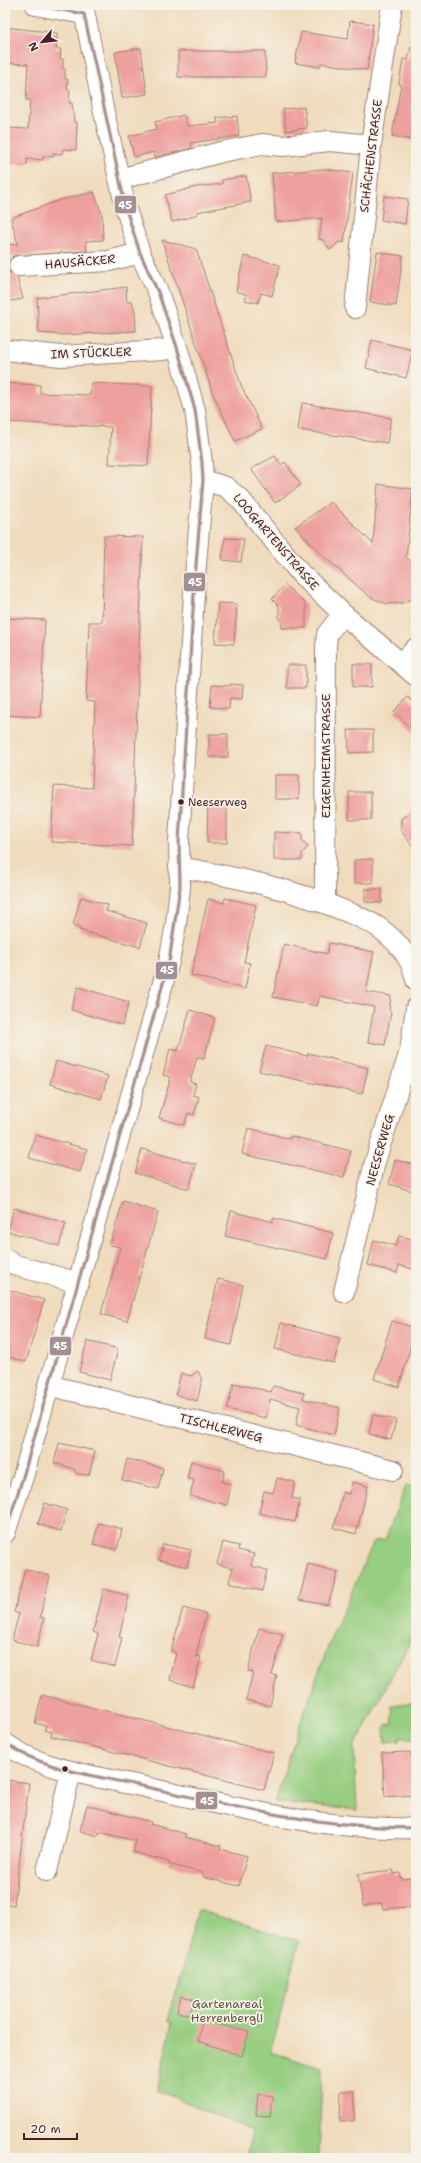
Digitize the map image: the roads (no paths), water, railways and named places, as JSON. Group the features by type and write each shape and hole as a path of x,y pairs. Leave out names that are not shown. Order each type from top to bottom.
{"street":[{"path":"5,1533 79,1282 169,962 176,924 180,868 194,584 203,480 195,410 177,347 158,292 140,253 126,209 120,179 114,161 84,9 36,5"},
{"name":"SCHÄCHENSTRASSE","path":"356,308 371,145 392,5"},
{"path":"120,179 221,152 262,144 282,146 330,141 371,145"},
{"name":"HAUSÄCKER","path":"19,266 109,261 140,253"},
{"name":"IM STÜCKLER","path":"5,350 61,356 163,350 177,347"},
{"name":"LOOGARTENSTRASSE","path":"203,480 226,487 240,498 301,574 343,614 409,669"},
{"name":"EIGENHEIMSTRASSE","path":"325,903 326,647 327,634 343,614"},
{"path":"409,669 416,648"},
{"path":"180,868 245,880 325,903 370,922 389,935 409,957 416,980"},
{"name":"NEESERWEG","path":"344,1292 375,1162 410,1050 416,1008"},
{"path":"5,1259 15,1265 79,1282"},
{"name":"TISCHLERWEG","path":"48,1385 393,1470"},
{"path":"5,1743 17,1752 71,1771 309,1822 365,1828 416,1828"},
{"path":"47,1871 71,1771"}],"place":[{"name":"Neeserweg","path":"181,802"}],"park label":[{"name":"Gartenareal Herrenbergli","path":"227,2011"}]}
